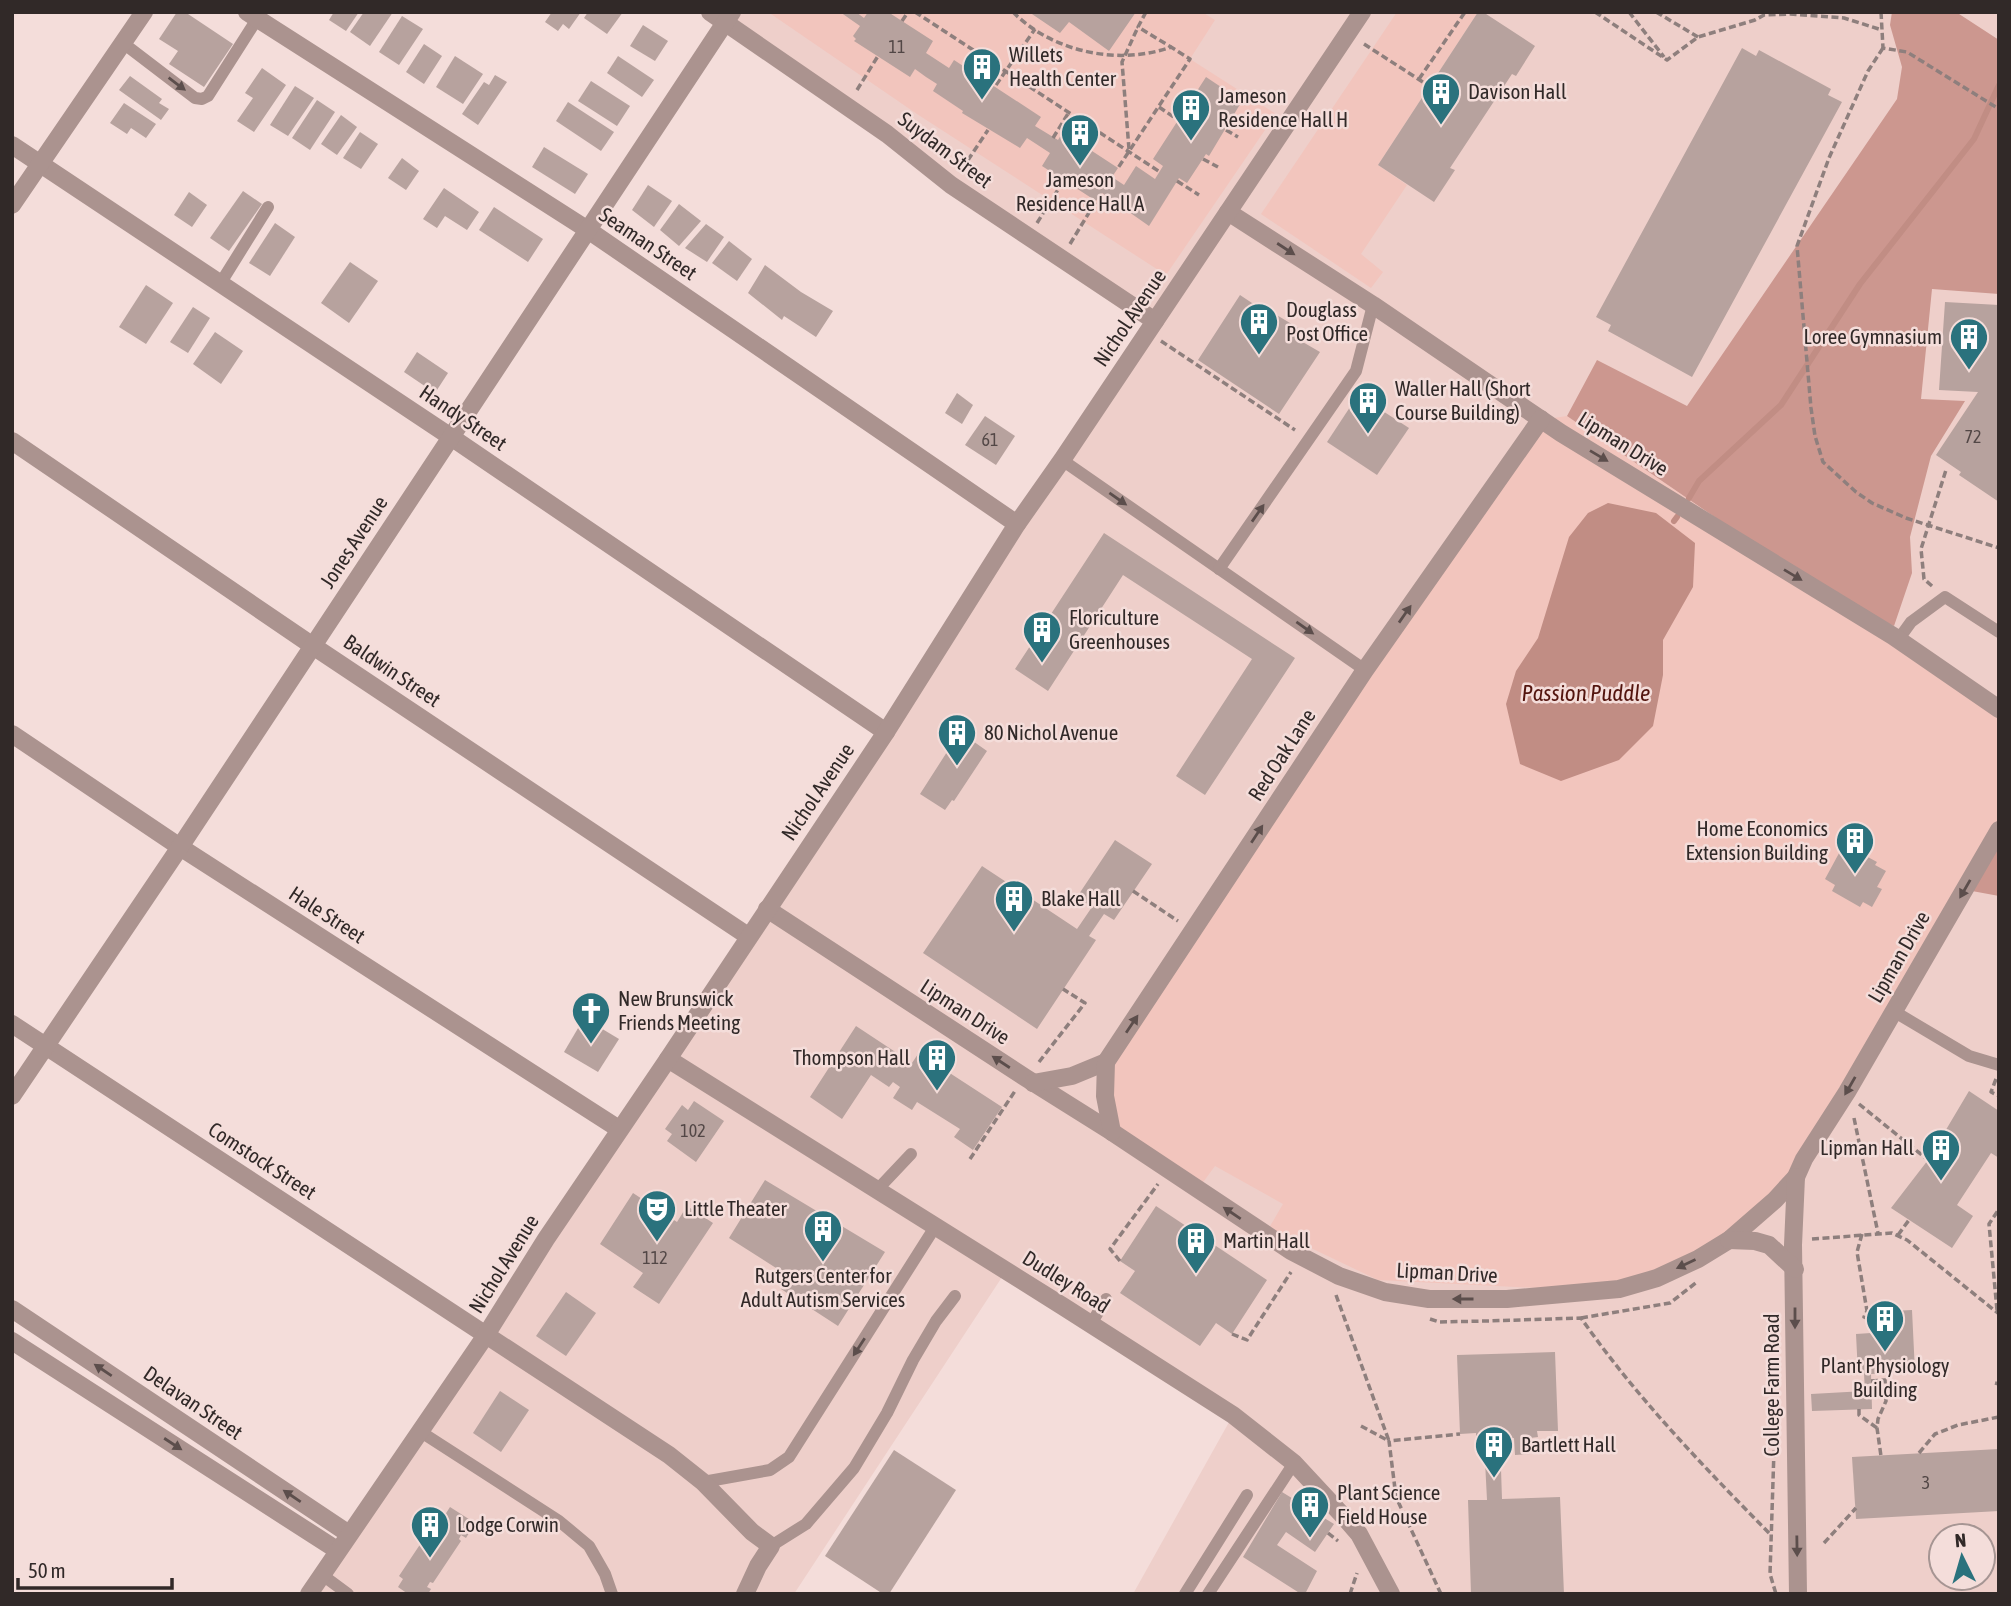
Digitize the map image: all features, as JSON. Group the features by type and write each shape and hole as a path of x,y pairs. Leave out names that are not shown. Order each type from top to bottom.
{"street":[{"path":"12,205 144,12"},
{"name":"Nichol Avenue","path":"309,1594 486,1335 546,1239 886,732 1017,524 1362,12"},
{"name":"Seaman Street","path":"252,15 588,230 1017,524"},
{"name":"Jones Avenue","path":"12,1096 588,230 722,16"},
{"name":"Suydam Street","path":"722,16 744,37 887,134 951,185 1061,258 1151,327"},
{"name":"Handy Street","path":"12,145 886,732"},
{"name":"Lipman Drive","path":"1228,212 1373,305 1561,433 1997,704"},
{"name":"Red Oak Lane","path":"1106,1062 1366,670 1541,419"},
{"name":"Baldwin Street","path":"12,441 313,646 748,936"},
{"name":"Hale Street","path":"12,734 180,847 619,1129"},
{"name":"Lipman Drive","path":"767,909 1291,1251 1339,1276 1385,1292 1429,1299 1507,1299 1619,1289 1657,1278 1698,1259 1729,1240 1774,1200 1796,1177 1804,1159 1895,1012 1999,830"},
{"name":"Comstock Street","path":"12,1024 669,1455 702,1482 752,1532 771,1546"},
{"name":"Dudley Road","path":"668,1059 1233,1415 1294,1463 1359,1534 1391,1594"},
{"path":"1030,1081 1072,1076 1106,1062 1105,1096 1112,1132"},
{"name":"College Farm Road","path":"1796,1177 1793,1245 1798,1594"},
{"path":"1729,1240 1755,1241 1769,1245 1795,1269"},
{"name":"Delavan Street","path":"12,1309 349,1534"},
{"path":"12,1341 337,1550"},
{"path":"745,1594 771,1546"}],"lane":[{"path":"123,43 195,98 202,99 208,96 252,15"},
{"path":"220,284 268,207"},
{"path":"1219,569 1356,371 1373,305"},
{"path":"1062,460 1366,670"},
{"path":"1898,640 1911,622 1945,597 1999,632"},
{"path":"1895,1012 1969,1056 1999,1065"},
{"path":"877,1190 911,1154"},
{"path":"702,1482 771,1470 789,1457 935,1227"},
{"path":"771,1546 806,1524 854,1468 887,1413 913,1360 936,1321 955,1296"},
{"path":"1091,1324 1106,1299"},
{"path":"421,1432 559,1521 589,1546 605,1574 612,1594"},
{"path":"1208,1594 1294,1463"},
{"path":"1185,1594 1247,1495"},
{"path":"321,1574 348,1594"}],"path":[{"path":"902,21 908,12"},
{"path":"915,12 1160,172"},
{"path":"1013,12 1057,42 1086,52 1125,55 1154,53 1171,47"},
{"path":"1129,151 1122,62 1146,12"},
{"path":"1419,79 1465,12"},
{"path":"1595,12 1667,60"},
{"path":"1629,12 1667,60"},
{"path":"1656,12 1698,37"},
{"path":"1881,12 1884,48 1868,71 1829,158 1797,246 1815,436 1823,462 1872,503 1999,548"},
{"path":"1667,60 1698,37 1764,15 1844,18 1882,30"},
{"path":"1118,168 1190,59 1138,27"},
{"path":"996,85 1035,29"},
{"path":"1348,33 1429,86"},
{"path":"1884,48 1907,52 1999,109"},
{"path":"847,107 878,56"},
{"path":"1158,107 1178,120"},
{"path":"1053,138 1069,112"},
{"path":"951,185 988,130"},
{"path":"1226,130 1238,137"},
{"path":"1203,159 1218,167"},
{"path":"1028,237 1064,180"},
{"path":"1177,181 1199,195"},
{"path":"1061,258 1096,201"},
{"path":"1151,327 1308,439"},
{"path":"1945,597 1924,579 1920,549 1946,470"},
{"path":"1133,891 1193,932"},
{"path":"970,1159 1017,1088 1030,1081 1085,1003 1063,989"},
{"path":"1856,1101 1928,1160"},
{"path":"1852,1109 1878,1233"},
{"path":"1120,1261 1111,1250 1157,1183 1168,1190"},
{"path":"1998,1311 1989,1224 1999,1209"},
{"path":"1898,1235 1909,1220"},
{"path":"1807,1239 1878,1233 1898,1235 1998,1311"},
{"path":"1862,1234 1857,1252 1867,1311 1864,1317 1871,1320"},
{"path":"1232,1334 1247,1340 1292,1271"},
{"path":"1581,1318 1670,1303 1701,1279"},
{"path":"1335,1292 1389,1441 1396,1497 1441,1594"},
{"path":"1587,1327 1692,1455 1771,1535"},
{"path":"1871,1381 1885,1380 1886,1401 1877,1428 1881,1456"},
{"path":"1859,1409 1859,1415 1877,1428"},
{"path":"1775,1411 1770,1574 1776,1594"},
{"path":"1919,1453 1936,1434 1958,1425 1999,1417"},
{"path":"1361,1426 1389,1441 1460,1434"},
{"path":"1824,1543 1856,1508"},
{"path":"1350,1594 1357,1573"}],"shaded area":[{"path":"732,12 1999,12 1999,1594 1133,1594 1233,1415 1006,1271 794,1594 313,1594 1155,322 725,22"},
{"path":"768,12 1202,12 1215,20 1190,59 1276,114 1166,275 917,114"},
{"path":"1397,12 1478,12 1378,165 1407,185 1361,254 1383,272 1371,288 1261,214"},
{"path":"1892,12 1956,12 1999,40 1999,294 1932,289 1921,399 1965,401 1931,456 1910,537 1912,573 1894,626 1836,600 1567,416 1597,360 1687,406 1897,99 1902,67 1890,25"},
{"path":"1567,416 1999,712 1999,831 1764,1218 1637,1293 1378,1280 1269,1228 1283,1204 1215,1166 1201,1185 1112,1132 1106,1062 1547,419"},
{"path":"1999,831 1999,896 1972,891"}],"water":[{"name":"Passion Puddle","path":"1608,503 1656,513 1695,543 1693,587 1663,640 1663,675 1653,726 1619,760 1561,781 1520,764 1506,704 1516,671 1538,638 1569,537 1588,513"}],"building":[{"path":"177,12 185,12 233,44 204,87 169,64 178,51 159,39"},
{"path":"334,12 359,12 346,31 329,20"},
{"path":"364,12 393,12 370,46 350,32"},
{"path":"552,12 581,12 569,29 563,24 558,31 545,22"},
{"path":"588,12 623,12 607,34 584,18"},
{"path":"840,12 856,12 864,18 868,12 888,12 933,41 926,53 949,68 954,60 1041,117 1035,126 1058,140 1063,132 1118,168 1112,177 1124,185 1136,166 1155,179 1163,166 1153,159 1206,77 1242,101 1209,156 1206,154 1187,183 1179,178 1149,226 1102,193 1096,201 1042,166 1050,153 1027,138 1020,148 962,113 963,111 933,91 937,84 915,69 910,77 854,41 856,39 853,36 860,26"},
{"path":"1029,12 1136,12 1109,51 1069,22 1060,33"},
{"name":"Davison Hall","path":"1478,12 1483,12 1535,46 1516,76 1512,74 1450,168 1455,170 1434,202 1378,165"},
{"path":"402,16 423,29 399,65 379,52"},
{"path":"643,25 668,41 655,61 630,46"},
{"path":"424,44 442,56 424,84 406,72"},
{"path":"1742,48 1756,56 1759,50 1831,89 1828,95 1842,102 1692,377 1608,331 1611,325 1596,317"},
{"path":"455,56 483,74 463,104 436,87"},
{"path":"618,56 654,80 642,97 607,73"},
{"path":"262,68 286,85 254,132 237,121 253,98 245,93"},
{"path":"495,75 507,82 478,125 462,114 484,82 489,85"},
{"path":"130,76 162,99 159,103 169,109 161,120 119,90"},
{"path":"591,81 630,106 617,126 578,101"},
{"path":"295,86 314,98 288,136 270,125"},
{"path":"317,100 335,112 310,150 292,138"},
{"path":"568,102 614,132 601,151 556,121"},
{"path":"124,103 156,124 146,138 131,128 127,134 110,123"},
{"path":"341,115 357,127 337,155 321,144"},
{"path":"360,132 378,144 361,169 343,158"},
{"path":"544,147 588,174 575,194 532,167"},
{"path":"402,158 419,171 406,190 388,178"},
{"path":"648,185 672,201 654,227 632,210"},
{"path":"444,188 479,212 467,230 445,216 437,228 423,219"},
{"path":"243,191 262,204 229,251 210,238"},
{"path":"189,192 207,205 192,227 174,215"},
{"path":"679,204 701,221 679,246 660,230"},
{"path":"494,207 543,239 528,262 479,230"},
{"path":"275,223 295,237 270,276 249,263"},
{"path":"706,224 724,237 707,262 685,248"},
{"path":"729,241 752,259 737,281 712,263"},
{"path":"350,262 378,281 349,323 321,303"},
{"path":"765,265 801,292 833,311 816,337 784,316 782,320 748,293"},
{"path":"146,285 173,303 146,344 119,327"},
{"name":"Douglass Post Office","path":"1240,295 1305,332 1301,341 1320,352 1279,414 1198,360"},
{"path":"1945,302 1999,305 1999,502 1959,475 1961,472 1936,455 1978,392 1939,390"},
{"path":"193,307 210,318 188,353 170,342"},
{"path":"215,332 243,351 221,384 193,364"},
{"path":"417,352 448,373 435,393 404,372"},
{"path":"957,393 973,405 962,424 945,413"},
{"name":"Waller Hall (Short Course Building)","path":"1358,395 1409,428 1377,475 1327,442"},
{"path":"985,416 1015,436 996,465 965,445"},
{"name":"Floriculture Greenhouses","path":"1104,533 1295,658 1205,795 1176,776 1252,659 1123,575 1048,691 1015,669"},
{"name":"80 Nichol Avenue","path":"963,727 974,734 970,739 987,751 954,801 952,800 945,810 920,794"},
{"name":"Blake Hall","path":"1115,840 1152,864 1114,920 1104,914 1089,936 1096,940 1037,1029 923,953 982,866 1077,929 1092,907 1077,897"},
{"name":"Home Economics Extension Building","path":"1844,844 1877,862 1875,865 1886,871 1877,887 1882,889 1872,907 1863,902 1860,907 1832,891 1835,885 1825,879"},
{"name":"New Brunswick Friends Meeting","path":"584,1018 619,1039 598,1072 564,1052"},
{"name":"Thompson Hall","path":"856,1026 912,1063 920,1051 1002,1107 973,1150 954,1137 960,1129 917,1102 912,1110 893,1098 900,1087 893,1082 889,1087 871,1075 842,1119 810,1097"},
{"name":"Lipman Hall","path":"1969,1091 1999,1111 1999,1158 1991,1153 1957,1205 1973,1216 1952,1248 1891,1208 1928,1160"},
{"path":"694,1101 724,1121 696,1162 667,1141 672,1134 665,1129 682,1105 688,1110"},
{"name":"Rutgers Center for Adult Autism Services","path":"765,1180 885,1252 838,1326 781,1289 787,1275 729,1238"},
{"name":"Little Theater","path":"633,1193 677,1222 687,1206 713,1223 659,1304 633,1287 643,1273 600,1244"},
{"name":"Martin Hall","path":"1156,1206 1267,1280 1232,1334 1216,1323 1200,1346 1120,1293 1135,1271 1120,1261"},
{"path":"566,1292 596,1313 566,1356 536,1336"},
{"name":"Plant Physiology Building","path":"1912,1310 1915,1372 1871,1374 1872,1409 1812,1411 1811,1394 1865,1391 1864,1374 1858,1374 1856,1334 1871,1333 1871,1312"},
{"name":"Bartlett Hall","path":"1555,1352 1558,1431 1537,1431 1538,1437 1530,1438 1530,1454 1515,1455 1514,1438 1500,1439 1502,1499 1560,1497 1564,1594 1471,1594 1468,1500 1487,1500 1485,1461 1481,1461 1480,1437 1476,1437 1476,1433 1460,1434 1457,1355"},
{"path":"500,1391 529,1410 501,1452 473,1433"},
{"path":"1999,1449 1999,1511 1856,1519 1852,1457"},
{"path":"894,1450 956,1490 889,1594 883,1594 825,1556"},
{"name":"Plant Science Field House","path":"1282,1492 1334,1524 1315,1552 1286,1532 1277,1545 1317,1571 1305,1594 1243,1557"},
{"name":"Lodge Corwin","path":"450,1507 475,1523 466,1538 461,1535 461,1541 433,1583 430,1582 427,1587 431,1589 428,1594 408,1594 398,1587 403,1579 399,1576 439,1516 443,1518"}],"waterway":[{"path":"1689,498 1699,481 1781,405 1860,284 1974,139 1999,85"},
{"path":"1674,521 1677,517"}],"place":[{"name":"Willets Health Center","path":"982,101"},
{"name":"Davison Hall","path":"1441,126"},
{"name":"Jameson Residence Hall H","path":"1191,142"},
{"name":"Jameson Residence Hall A","path":"1080,167"},
{"name":"Douglass Post Office","path":"1259,356"},
{"name":"Loree Gymnasium","path":"1969,371"},
{"name":"Waller Hall (Short Course Building)","path":"1368,435"},
{"name":"Floriculture Greenhouses","path":"1042,664"},
{"name":"80 Nichol Avenue","path":"957,767"},
{"name":"Home Economics Extension Building","path":"1855,875"},
{"name":"Blake Hall","path":"1014,933"},
{"name":"New Brunswick Friends Meeting","path":"591,1045"},
{"name":"Thompson Hall","path":"937,1092"},
{"name":"Lipman Hall","path":"1941,1182"},
{"name":"Little Theater","path":"657,1243"},
{"name":"Rutgers Center for Adult Autism Services","path":"823,1263"},
{"name":"Martin Hall","path":"1196,1275"},
{"name":"Plant Physiology Building","path":"1885,1353"},
{"name":"Bartlett Hall","path":"1494,1479"},
{"name":"Plant Science Field House","path":"1310,1539"},
{"name":"Lodge Corwin","path":"430,1559"}]}
